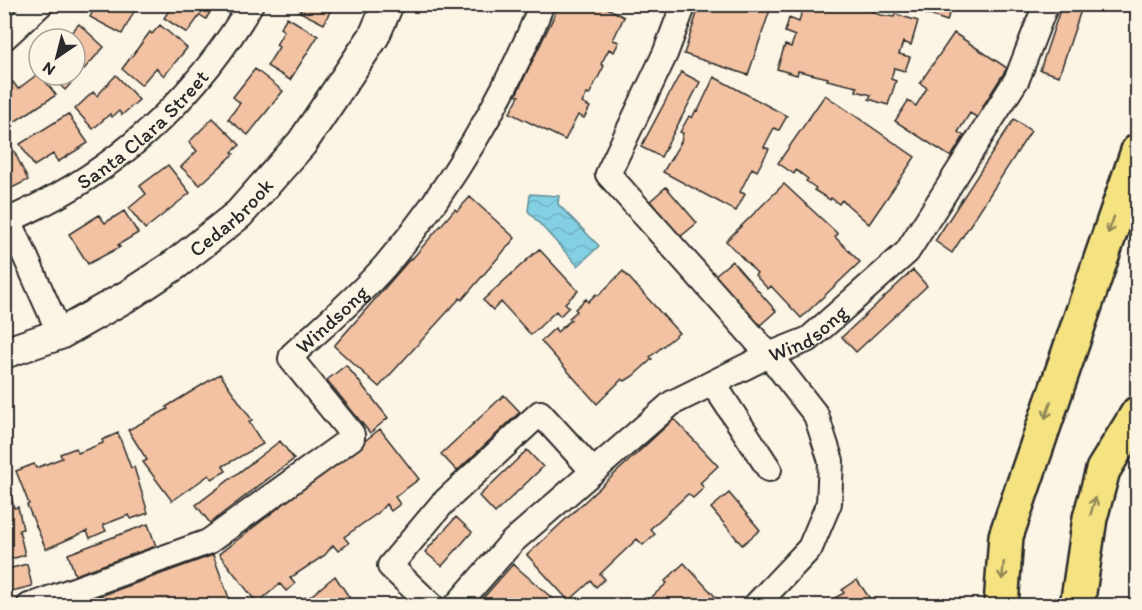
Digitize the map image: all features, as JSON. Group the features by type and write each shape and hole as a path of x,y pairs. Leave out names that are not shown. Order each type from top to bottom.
{"highway":[{"path":"1001,606 1006,536 1137,151"},
{"path":"1077,606 1090,518 1103,470 1137,413"},
{"path":"1084,564 1096,606"}],"street":[{"path":"4,38 41,4"},
{"name":"Santa Clara Street","path":"7,221 60,195 93,174 150,130 194,85 230,40 251,4"},
{"name":"Cedarbrook","path":"4,353 60,334 129,295 176,264 239,214 302,143 374,36 388,4"},
{"name":"Windsong","path":"29,606 208,542 352,438 352,434 291,359 292,355 384,267 436,198 491,112 527,43 543,4"},
{"path":"684,4 665,54 608,177 770,355 816,415 831,461 828,503 810,548 755,606"},
{"name":"Windsong","path":"456,606 512,542 672,403 770,355 809,339 907,252 1017,79 1038,7"},
{"path":"7,221 60,334"},
{"path":"712,383 769,469"},
{"path":"432,606 390,566 442,504 540,413 593,471"}],"water":[{"path":"530,194 559,196 558,204 599,246 578,266 528,211"}],"building":[{"path":"97,4 138,4 122,34 90,17"},
{"path":"173,4 215,4 206,19 200,15 187,33 164,18"},
{"path":"304,4 337,4 336,7 333,5 324,24 300,12"},
{"path":"563,4 600,4 624,17 613,40 619,42 614,52 609,49 601,64 604,66 589,95 587,94 582,103 590,107 584,118 578,115 565,140 510,113 519,96 516,95 558,8 561,9"},
{"path":"700,4 772,4 748,75 684,54"},
{"path":"800,4 856,4 880,15 894,17 895,14 918,21 911,45 903,42 899,54 910,57 905,71 894,68 891,79 896,81 888,105 869,99 871,95 856,91 857,87 798,71 797,75 777,69 785,45 791,47 795,36 785,32 789,18 799,22 802,10 799,9"},
{"path":"898,4 952,4 947,21"},
{"path":"1062,4 1083,4 1059,76 1040,70"},
{"path":"287,17 318,36 290,80 267,66 279,47 276,45 284,31 280,28"},
{"path":"160,25 187,48 164,76 156,68 141,85 122,69 150,32 152,34"},
{"path":"87,31 104,47 87,66"},
{"path":"954,33 1007,68 978,118 970,113 958,132 964,136 951,157 895,121 908,101 916,106 927,88 920,83"},
{"path":"255,69 283,91 248,135 228,119 240,103 233,97"},
{"path":"681,72 700,82 661,157 641,147"},
{"path":"116,75 139,100 122,115 119,111 112,117 110,114 93,129 75,109 93,92 97,96"},
{"path":"714,77 787,116 779,130 774,128 764,147 769,149 757,171 752,168 740,192 745,194 736,211 663,172 681,142 683,133 680,132 689,116 692,118 696,110 698,111"},
{"path":"13,82 18,89 27,82 27,87 50,87 56,95 11,124 4,116 4,88"},
{"path":"825,95 915,157 869,224 842,200 839,204 831,198 830,200 814,190 816,188 806,181 808,179 796,170 794,174 778,163"},
{"path":"68,114 88,143 58,162 53,154 34,166 20,144"},
{"path":"213,118 240,145 232,152 234,154 200,185 181,167 197,151 189,142"},
{"path":"1014,119 1031,131 952,253 935,241"},
{"path":"12,147 28,180 8,190 4,188 4,151"},
{"path":"168,165 190,193 145,229 129,208 146,194 140,186"},
{"path":"784,184 838,234 835,237 860,262 801,318 771,286 768,289 755,275 757,273 726,241"},
{"path":"666,187 697,223 680,237 650,201"},
{"path":"470,197 515,238 462,300 460,298 379,387 334,346 455,209 457,211"},
{"path":"124,211 138,233 118,245 120,247 88,264 69,234 99,215 105,223"},
{"path":"539,249 578,291 565,303 569,307 560,316 556,311 531,335 501,302 493,310 483,300"},
{"path":"732,261 776,311 758,327 714,276"},
{"path":"913,270 927,286 856,352 842,337"},
{"path":"623,271 679,333 650,357 652,359 633,376 625,381 622,379 597,404 541,341 555,328 557,332 571,320 569,318 577,311 575,309 586,299 588,302 596,294 598,296"},
{"path":"346,365 388,418 370,433 327,380"},
{"path":"220,374 252,420 249,422 263,444 223,466 226,471 212,479 209,475 172,501 143,462 147,460 128,430 168,409 166,407"},
{"path":"504,395 520,412 457,471 441,454"},
{"path":"674,419 718,466 700,483 704,488 693,498 688,494 650,529 655,534 643,545 637,539 600,574 605,579 596,587 591,581 569,601 527,555"},
{"path":"380,429 419,479 395,497 400,504 391,511 386,504 378,513 344,537 349,543 338,551 333,545 325,555 290,578 295,584 286,591 280,584 257,603 219,554"},
{"path":"118,433 131,468 134,467 148,513 131,519 129,515 103,525 106,531 90,538 87,531 46,549 27,505 29,504 16,471 34,464 36,468 62,458 60,454 76,448 78,453 103,443 102,440"},
{"path":"280,441 294,459 210,523 196,505"},
{"path":"527,450 543,467 495,513 479,496"},
{"path":"5,471 14,508 18,507 23,529 19,530 25,555 8,560 4,558"},
{"path":"729,493 760,530 742,545 711,508"},
{"path":"456,517 472,532 442,566 425,552"},
{"path":"148,524 156,546 75,575 68,554"},
{"path":"213,555 232,606 73,606"},
{"path":"684,563 724,606 642,606 667,583 665,581"},
{"path":"27,564 32,586 4,593 4,570"},
{"path":"513,564 561,606 476,606"},
{"path":"335,576 355,606 288,606 296,600 298,602 306,597 307,599"},
{"path":"857,580 875,606 820,606 844,593 842,590"}]}
